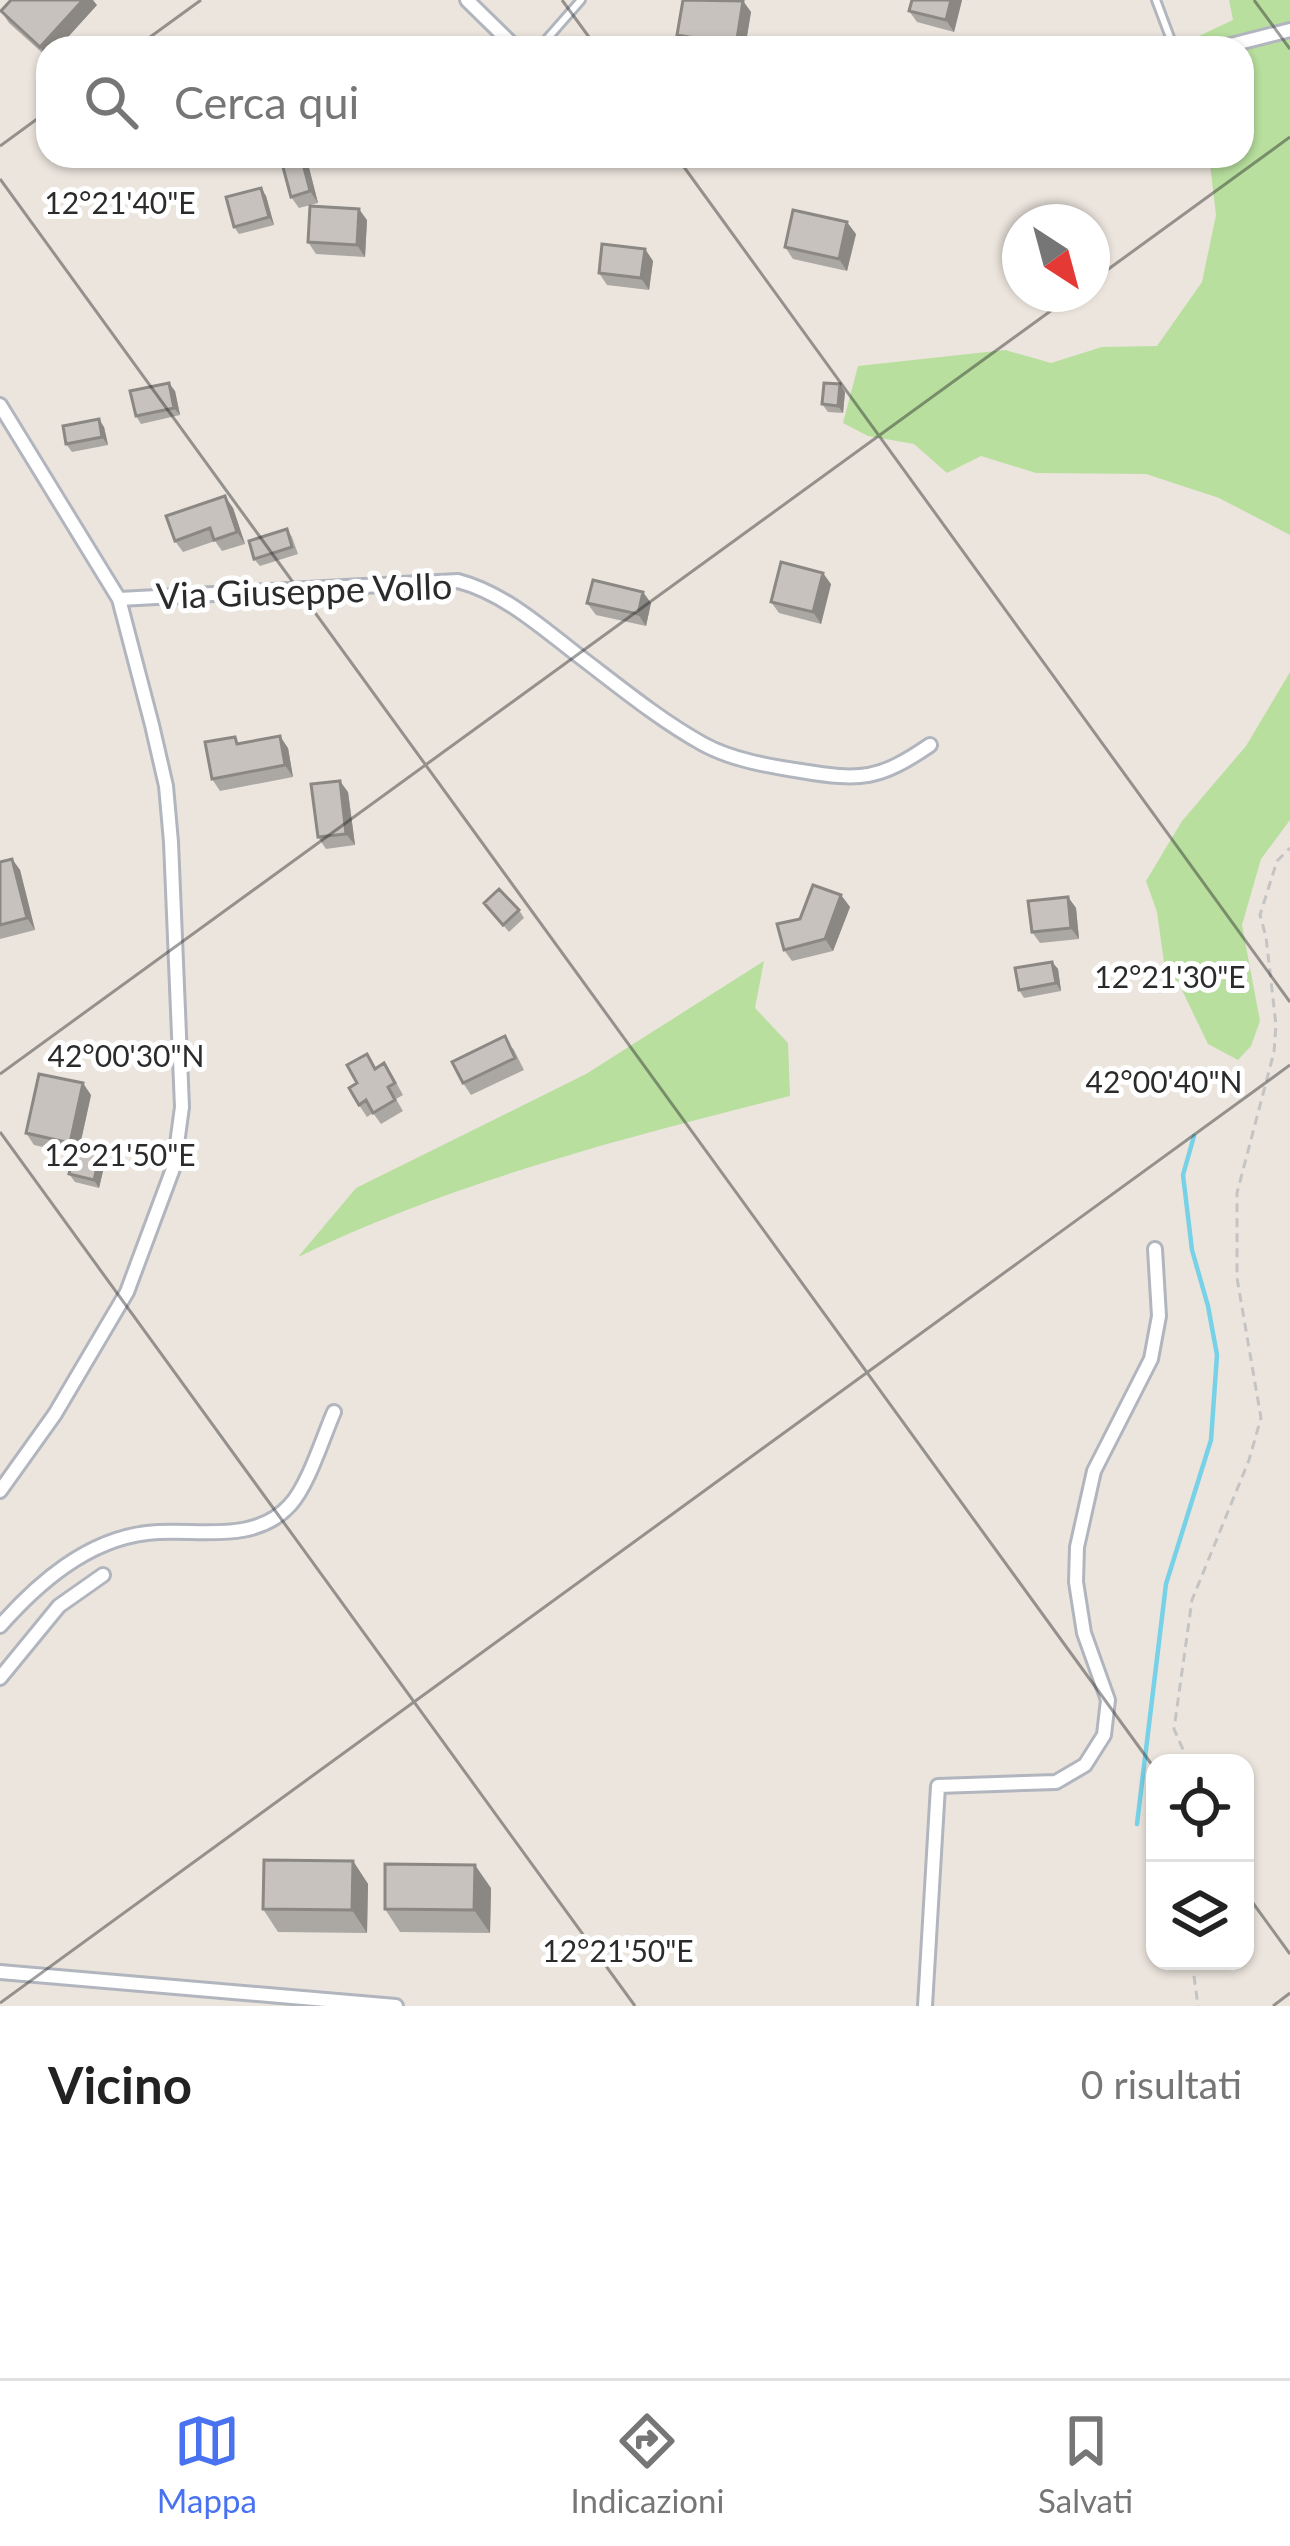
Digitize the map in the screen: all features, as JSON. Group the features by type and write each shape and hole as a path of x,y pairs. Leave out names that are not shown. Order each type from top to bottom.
{"street":[{"path":"467,0 504,36"},
{"path":"1254,39 1290,30"},
{"path":"0,405 119,599 166,786 181,1112 174,1166 127,1292 55,1414 0,1491"},
{"name":"Via Giuseppe Vollo","path":"119,599 458,581 479,587 526,615 706,746 764,765 856,779 893,769 930,745"},
{"path":"925,2006 938,1786 1056,1782 1084,1765 1104,1735 1108,1700 1084,1633 1076,1582 1077,1546 1094,1471 1151,1359 1160,1316 1155,1249"},
{"path":"0,1626 51,1575 118,1540 145,1533 233,1532 278,1514 292,1504 334,1412"},
{"path":"0,1678 59,1606 103,1574"},
{"path":"0,1972 397,2006"}],"lane":[{"path":"550,36 581,0"},
{"path":"1156,0 1170,36"}],"path":[{"path":"1185,1754 1174,1729 1192,1600 1261,1418 1237,1278 1235,1219 1237,1193 1274,1052 1276,1025 1260,915 1277,861 1290,848"},
{"path":"1193,1970 1198,2006"}],"green space":[{"path":"1229,0 1290,0 1290,535 1219,498 1146,474 1036,473 981,456 947,473 914,444 868,436 843,423 858,366 1005,350 1051,363 1102,347 1157,346 1202,282 1216,215 1210,168 1254,168 1254,36 1199,36 1233,20"},
{"path":"1290,672 1290,820 1261,859 1242,925 1260,1021 1251,1046 1238,1060 1208,1044 1164,962 1157,912 1146,881 1182,821 1246,746"},
{"path":"764,961 755,1008 788,1043 790,1096 478,1184 298,1257 356,1188 586,1074"}],"building":[{"path":"11,0 83,0 50,36 36,36 36,43 1,11"},
{"path":"683,0 743,1 737,36 677,35"},
{"path":"912,0 951,0 946,20 909,11"},
{"path":"283,168 304,168 310,191 291,197"},
{"path":"261,188 269,217 234,227 226,197"},
{"path":"310,206 359,209 357,245 308,242"},
{"path":"793,210 847,222 839,259 785,247"},
{"path":"602,244 645,249 641,278 599,273"},
{"path":"169,383 174,408 136,416 130,391"},
{"path":"824,383 840,384 838,406 822,404"},
{"path":"99,419 102,437 66,444 63,426"},
{"path":"225,496 237,532 214,540 210,528 175,541 166,516"},
{"path":"287,529 292,547 254,559 249,541"},
{"path":"781,562 823,573 813,612 771,602"},
{"path":"593,580 643,592 638,614 587,603"},
{"path":"280,736 285,765 212,779 205,742 235,737 237,744"},
{"path":"340,781 346,834 318,837 311,784"},
{"path":"12,859 27,918 0,925 0,862"},
{"path":"813,885 841,895 825,939 784,950 777,924 800,919"},
{"path":"499,889 519,910 503,925 484,903"},
{"path":"1068,897 1071,928 1032,932 1028,901"},
{"path":"1052,962 1056,983 1019,990 1015,968"},
{"path":"505,1036 515,1058 463,1083 452,1062"},
{"path":"367,1054 375,1069 384,1063 395,1083 388,1087 395,1100 373,1113 366,1100 359,1105 349,1088 357,1083 347,1065"},
{"path":"39,1074 83,1083 70,1143 26,1133"},
{"path":"77,1141 102,1146 94,1180 69,1174"},
{"path":"264,1860 353,1861 352,1910 263,1909"},
{"path":"385,1864 475,1865 474,1910 385,1909"}],"waterway":[{"path":"1137,1824 1166,1584 1211,1440 1217,1355 1192,1250 1183,1175 1194,1136"}]}
